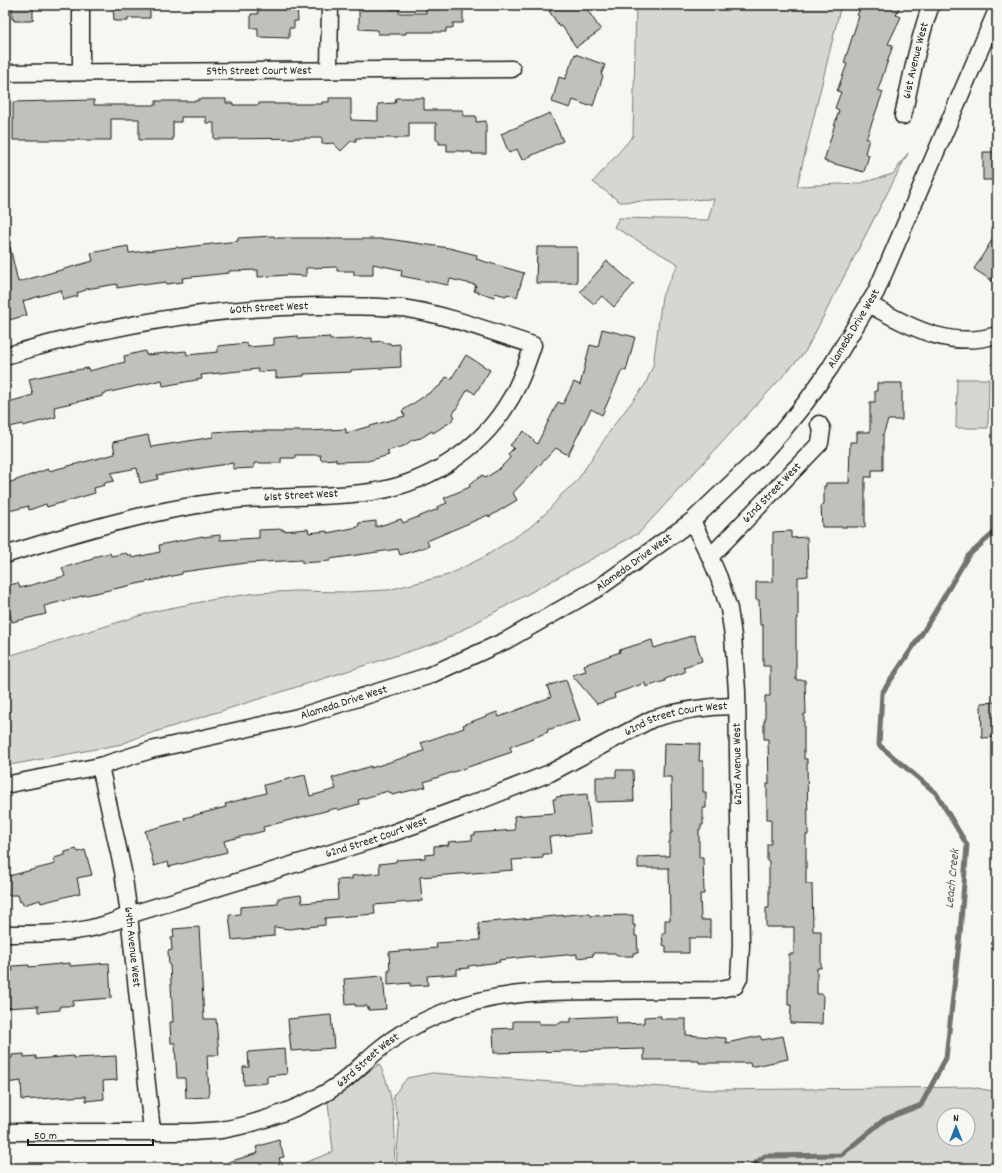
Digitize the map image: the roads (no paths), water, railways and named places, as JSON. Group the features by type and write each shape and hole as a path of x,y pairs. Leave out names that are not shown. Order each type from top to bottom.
{"street":[{"path":"81,5 81,72"},
{"path":"329,70 330,5"},
{"name":"61st Avenue West","path":"903,116 913,69 931,5"},
{"name":"Alameda Drive West","path":"5,785 100,766 151,750 298,717 428,676 507,640 600,587 692,521 761,455 806,402 830,368 876,292 997,10"},
{"name":"59th Street Court West","path":"5,74 512,68"},
{"path":"868,304 916,328 937,336 964,340 997,335"},
{"name":"60th Street West","path":"5,356 47,343 110,328 163,318 280,306 407,308 436,314 533,345"},
{"name":"61st Street West","path":"5,555 118,521 175,509 224,501 364,493 387,489 410,482 429,474 459,456 494,423 511,399 524,373 533,345"},
{"name":"62nd Street West","path":"710,557 820,443 822,429 819,424"},
{"name":"62nd Avenue West","path":"692,521 719,578 728,609 736,667 741,946 739,978 735,986 730,987"},
{"name":"62nd Street Court West","path":"5,934 43,934 82,931 112,923 129,915 376,839 469,805 550,773 652,719 669,713 722,706 737,706"},
{"name":"64th Avenue West","path":"100,766 123,870 152,1131"},
{"name":"63rd Street West","path":"5,1132 193,1132 221,1130 256,1122 289,1110 320,1096 342,1082 378,1050 411,1028 424,1020 470,1003 533,992 715,990 730,987"}],"waterway":[{"name":"Leach Creek","path":"749,1168 765,1156 841,1155 885,1119 921,1105 946,1058 960,934 967,845 936,793 879,745 882,693 923,632 968,556 997,530"}]}
